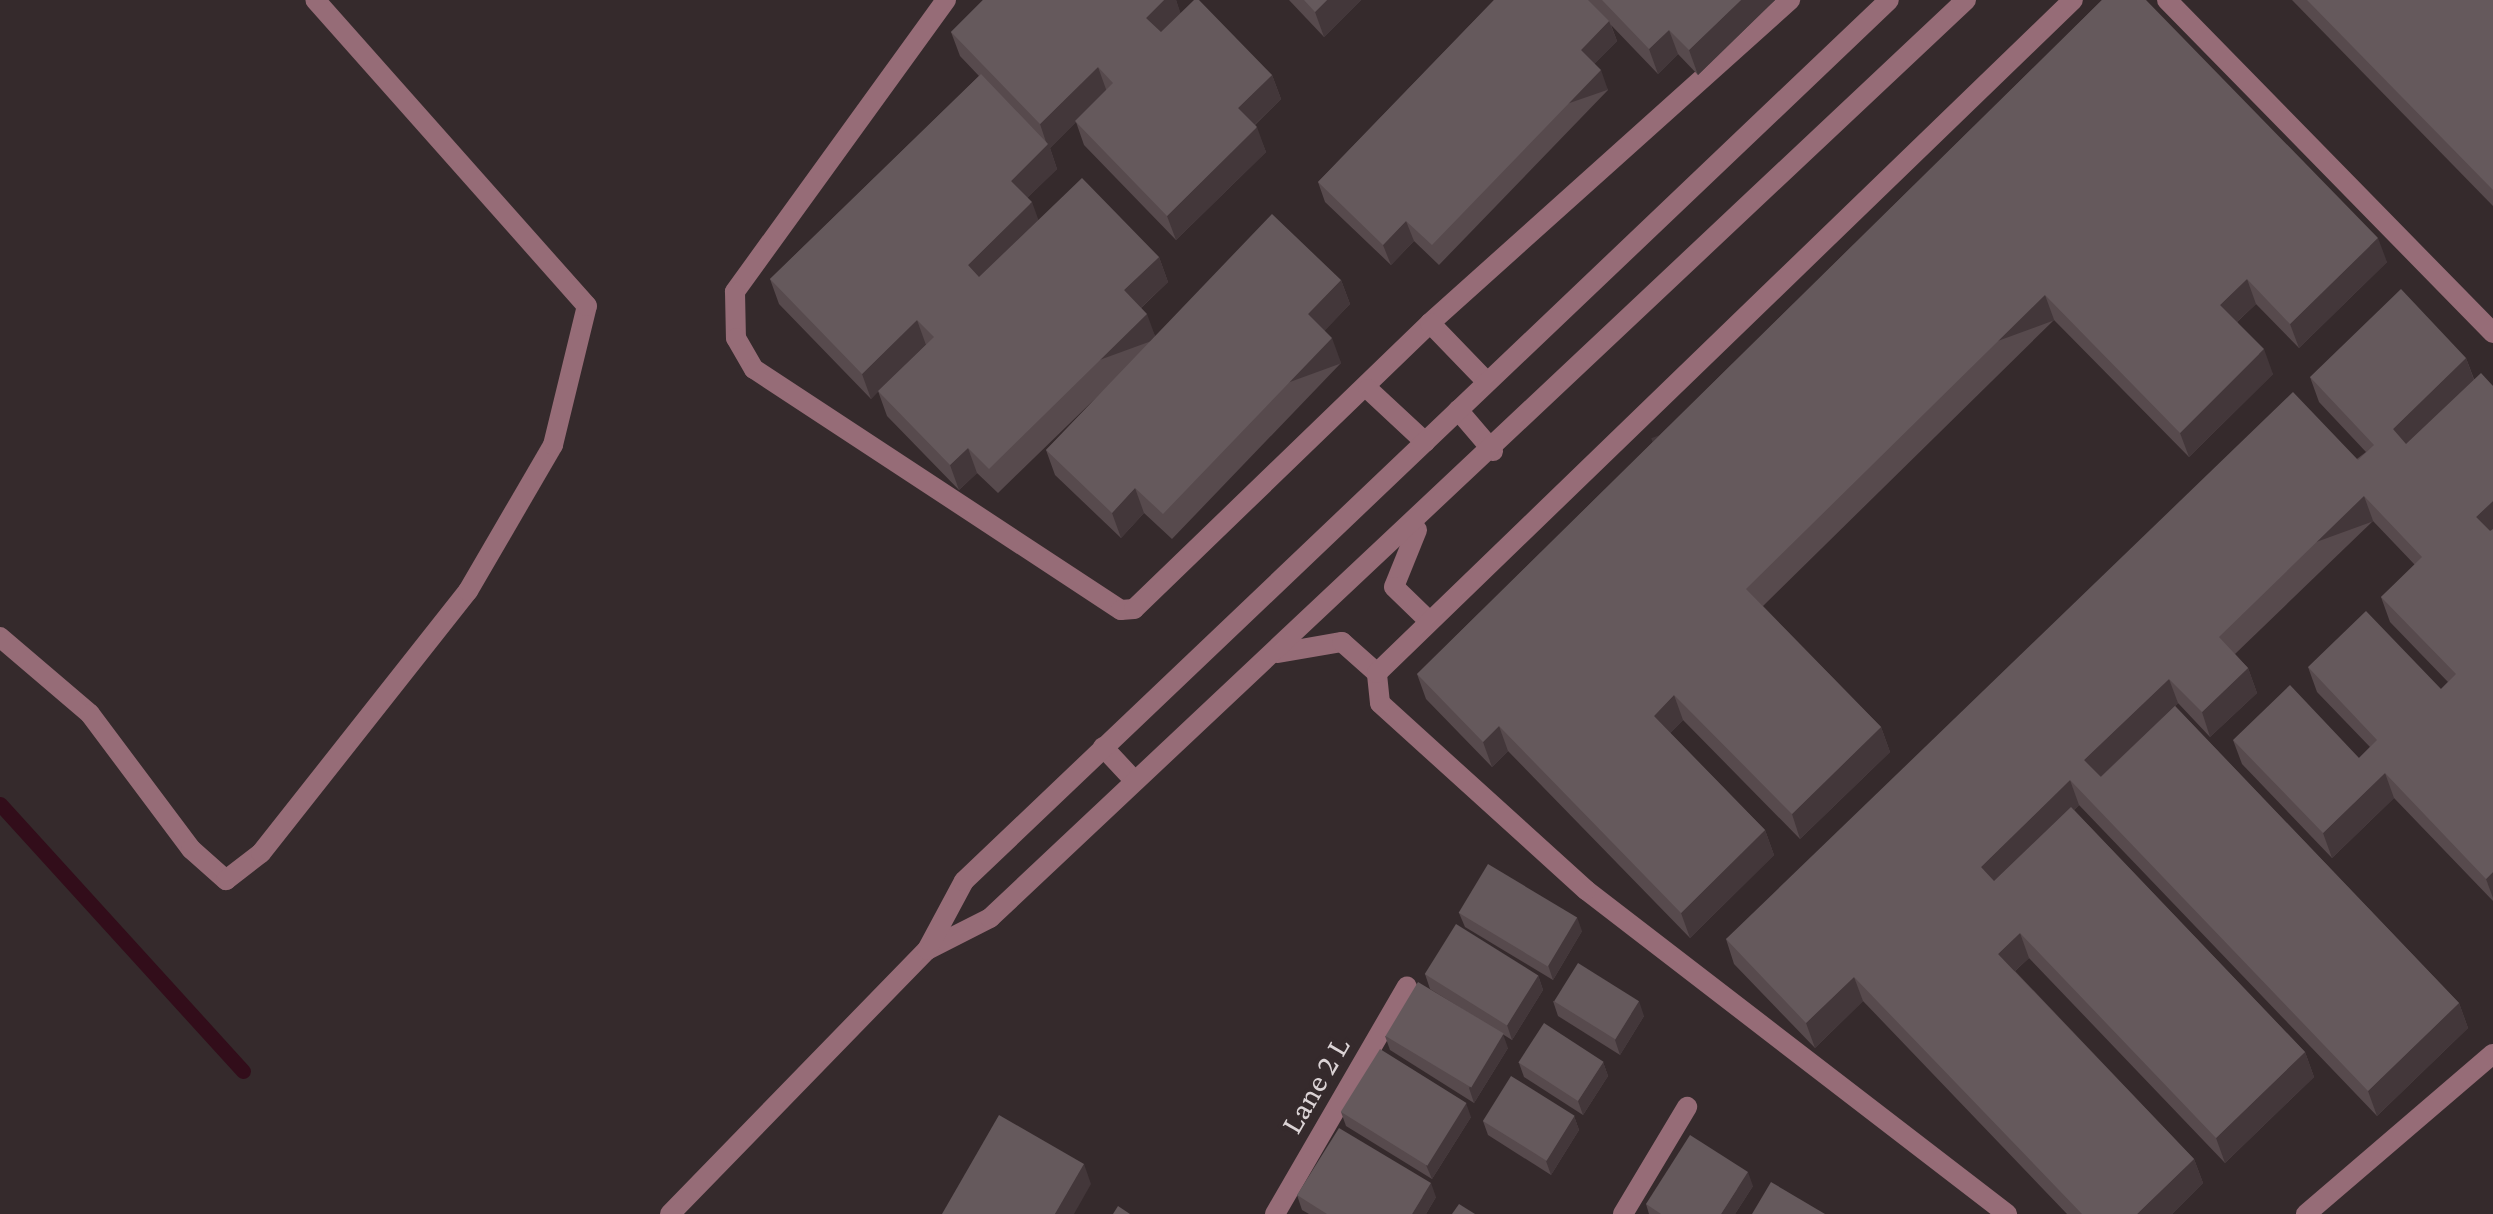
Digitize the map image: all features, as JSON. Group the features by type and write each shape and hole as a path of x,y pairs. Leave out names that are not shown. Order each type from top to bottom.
{"street":[{"path":"0,637 90,714 191,849 226,880 262,854 468,591 554,445 587,306 315,0"},
{"path":"946,0 735,292 736,338 754,369 1122,610 1134,608 1368,389 1430,323 1790,0"},
{"path":"670,1214 928,950 964,881 1889,0"},
{"path":"928,950 990,918 1131,777 1278,653 1420,522 1966,0"},
{"path":"1377,674 1427,619 2073,0"},
{"path":"2167,0 2493,333"},
{"path":"1430,323 1487,382"},
{"path":"1368,389 1424,442"},
{"path":"1458,410 1493,451"},
{"path":"1420,522 1394,587 1427,619"},
{"path":"1278,653 1342,642 1377,674 1380,703 1586,890 2007,1214"},
{"path":"1103,747 1131,777"},
{"name":"Lane 2 L","path":"1275,1214 1407,986"},
{"path":"2306,1214 2493,1054"},
{"path":"1623,1214 1688,1107"}],"building":[{"path":"983,0 1164,0 1146,18 1161,32 1194,0 1199,0 1272,75 1238,108 1257,127 1167,216 1075,121 1113,83 1098,67 1040,124 951,32"},
{"path":"1304,0 1327,0 1315,12"},
{"path":"1494,0 1588,0 1609,21 1581,50 1601,70 1432,245 1406,221 1383,245 1318,182"},
{"path":"1602,0 1741,0 1689,50 1669,30 1649,49"},
{"path":"2102,0 2146,0 2378,238 2290,324 2247,279 2220,305 2264,349 2180,433 2045,295 1746,589 1881,727 1792,814 1674,695 1654,716 1765,830 1681,913 1499,726 1483,742 1417,674"},
{"path":"2307,0 2493,0 2493,190"},
{"path":"981,74 1048,144 1011,181 1032,202 968,265 979,277 1082,178 1159,257 1124,290 1147,314 989,469 968,448 950,465 878,391 934,337 917,320 862,374 770,279"},
{"path":"1272,214 1341,280 1308,314 1332,338 1163,514 1135,488 1112,513 1046,450"},
{"path":"2401,289 2466,358 2393,429 2406,444 2481,373 2493,386 2493,501 2476,517 2490,531 2493,529 2493,872 2486,879 2385,773 2323,833 2233,740 2290,685 2359,758 2377,740 2308,667 2366,611 2441,689 2456,674 2381,597 2422,557 2364,496 2219,637 2248,668 2202,712 2169,679 2084,760 2101,777 2175,706 2459,1003 2368,1091 2070,780 1981,867 1994,881 2071,807 2305,1052 2216,1138 2020,933 1998,954 2194,1159 2137,1214 2082,1214 1854,977 1806,1023 1726,939 2293,392 2358,460 2374,445 2310,377"},
{"path":"1488,864 1577,918 1548,966 1459,913"},
{"path":"1456,924 1538,975 1507,1025 1425,974"},
{"path":"1578,963 1639,1001 1615,1039 1554,1001"},
{"path":"1418,982 1504,1034 1471,1088 1386,1036"},
{"path":"1544,1023 1604,1062 1578,1101 1518,1062"},
{"path":"1380,1049 1467,1103 1427,1166 1341,1112"},
{"path":"1511,1076 1575,1116 1547,1161 1483,1121"},
{"path":"999,1115 1084,1164 1055,1214 942,1214"},
{"path":"1339,1128 1431,1183 1412,1214 1327,1214 1297,1195"},
{"path":"1690,1135 1748,1172 1721,1214 1661,1214 1646,1204"},
{"path":"1771,1182 1825,1214 1752,1214"},
{"path":"1459,1204 1475,1214 1452,1214"},
{"path":"1118,1206 1130,1214 1113,1214"}],"waterway":[{"path":"0,804 243,1071"}]}
